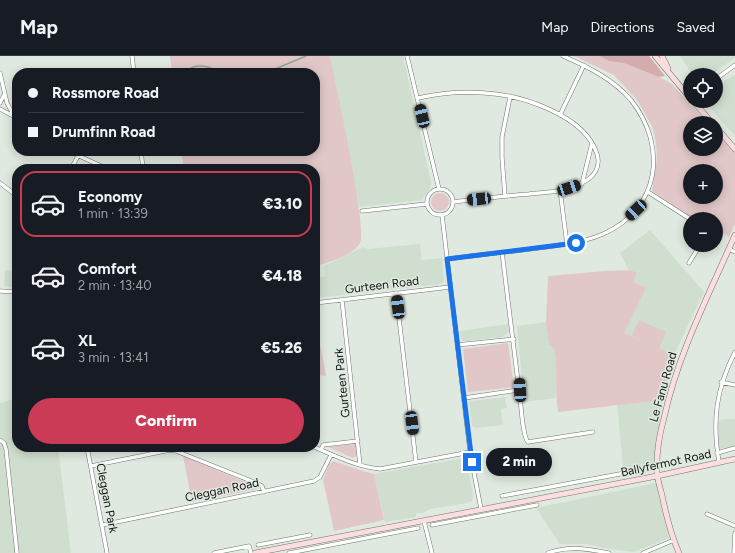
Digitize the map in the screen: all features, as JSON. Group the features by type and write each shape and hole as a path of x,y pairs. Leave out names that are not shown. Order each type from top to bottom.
{"main road":[{"path":"655,56 683,89"},
{"path":"662,56 672,76"},
{"path":"699,108 706,116"},
{"path":"723,135 735,149"},
{"name":"Le Fanu Road","path":"679,553 674,540 657,476 659,436 676,372 687,343 735,235"},
{"name":"Ballyfermot Road","path":"255,553 287,551 296,545 341,536 404,528 424,521 481,509 657,476 735,459"}],"street":[{"path":"132,56 133,68"},
{"path":"407,56 439,190"},
{"path":"447,259 567,244 592,239 616,227 636,210 648,192 654,169 653,146 644,123 630,100 606,78 584,65 563,56"},
{"path":"560,115 584,65"},
{"path":"723,74 735,65"},
{"path":"0,73 7,103 12,111"},
{"path":"418,98 442,94 472,92 510,97 536,105 560,115 577,126 592,142 599,160 598,166 592,176 582,184 560,190 454,202"},
{"path":"0,103 5,94"},
{"path":"505,196 502,137 510,97"},
{"path":"0,109 12,115"},
{"path":"582,184 592,142"},
{"path":"74,164 78,156 96,164"},
{"path":"0,183 12,192"},
{"path":"439,190 447,191 454,202 452,209 442,215 438,215 431,211 428,204 428,200 432,193 439,190"},
{"path":"560,190 567,244"},
{"path":"648,192 683,214"},
{"path":"362,211 428,204"},
{"path":"442,215 470,452 481,509"},
{"path":"729,249 735,252"},
{"path":"502,252 526,439 528,442 593,432"},
{"path":"689,263 696,252"},
{"name":"Gurteen Road","path":"320,302 450,287"},
{"path":"0,291 12,292"},
{"path":"396,293 416,462"},
{"name":"Gurteen Park","path":"342,300 360,465"},
{"path":"457,345 514,339"},
{"path":"719,462 715,418 721,382 735,352"},
{"path":"721,382 735,385"},
{"path":"464,398 520,390"},
{"path":"0,440 4,443 6,449 17,553"},
{"path":"358,441 323,445 321,450 366,468 380,470 470,452"},
{"name":"Ballyfermot Road","path":"717,453 735,448"},
{"name":"Cleggan Park","path":"88,452 107,553"},
{"path":"91,466 160,452"},
{"path":"178,452 256,483 262,486 264,492"},
{"name":"Cleggan Road","path":"102,525 317,480 331,455"},
{"name":"Ballyfermot Road","path":"502,496 624,473"},
{"path":"599,478 600,486"},
{"path":"515,494 516,503"},
{"path":"525,501 526,507"},
{"path":"432,525 537,505"},
{"path":"500,506 502,512"},
{"path":"458,514 459,520"},
{"path":"707,514 735,526"},
{"path":"424,521 432,553"},
{"name":"Ballyfermot Road","path":"287,551 343,542 404,528 418,528"},
{"path":"734,553 735,534"},
{"path":"258,545 310,535"},
{"path":"341,536 343,542"},
{"path":"295,538 296,545"},
{"path":"643,553 674,540"},
{"path":"214,553 250,546 251,553"},
{"path":"548,553 573,547 609,553"}],"shaded area":[{"path":"170,56 330,56 350,154 359,212 361,232 360,243 357,247 347,255 320,265 320,164 183,164 182,156 320,156 320,68 171,68"},
{"path":"330,56 403,56 431,182 430,189 421,200 359,207"},
{"path":"574,56 638,56 659,77 672,84 683,96 683,108 694,108 701,116 683,116 683,156 723,156 723,140 735,153 735,224 729,237 723,233 723,212 683,212 652,191 657,158 656,142 652,126 637,100 614,75"},
{"path":"600,56 649,56 665,76 659,77 624,63 609,61"},
{"path":"680,56 735,56 735,58 720,68 688,68"},
{"path":"735,74 735,136 723,122 723,116 717,116 710,108 723,108 723,82"},
{"path":"440,193 446,196 449,202 446,208 440,211 434,208 431,202 434,196"},
{"path":"650,230 704,292 674,355 623,333 646,288 632,282 637,272 628,270 620,253"},
{"path":"420,244 422,260 442,258 444,282 441,284 320,297 320,278 325,276 324,266 363,247 368,249"},
{"path":"5,270 12,271 12,287 4,286"},
{"path":"628,270 637,272 633,282 646,288 624,333 652,345 632,336 639,320 666,332 659,348 674,355 663,400 558,412 554,348 549,345 546,322 548,276"},
{"path":"546,322 549,345 554,348 555,351 557,378 556,398 524,402 517,326"},
{"path":"509,324 509,331 503,337 463,341 460,337 459,331"},
{"path":"508,343 514,387 468,392 463,349"},
{"path":"320,344 325,370 326,376 320,375"},
{"path":"505,397 507,408 501,409 503,425 475,428 472,426 470,401"},
{"path":"12,399 12,452 59,452 71,553 0,553 0,403"},
{"path":"663,400 653,471 624,477 617,405"},
{"path":"735,419 735,446 719,449 718,423 720,420"},
{"path":"356,444 357,454 353,458 328,447"},
{"path":"183,456 257,487 257,489 192,502"},
{"path":"463,458 467,461 473,496 472,501 430,509 423,513 416,513 416,517 385,522 374,474"},
{"path":"333,461 374,474 384,520 334,531 323,480 329,465"},
{"path":"656,483 669,538 634,552 585,544 560,544 536,508"}],"waterway":[{"path":"277,68 306,56"},
{"path":"191,68 198,66 211,68"}],"route":[{"path":"472,462 447,259 576,243"}]}
